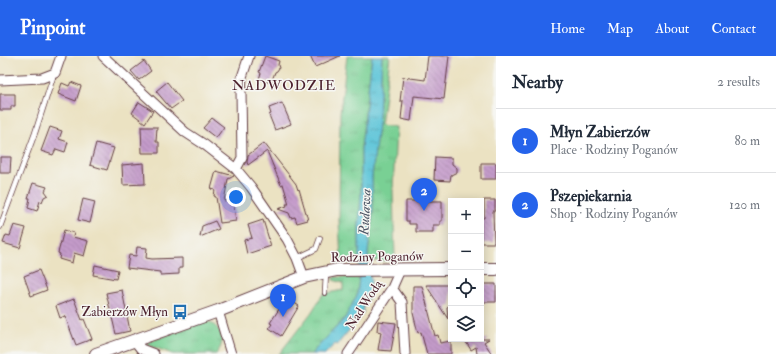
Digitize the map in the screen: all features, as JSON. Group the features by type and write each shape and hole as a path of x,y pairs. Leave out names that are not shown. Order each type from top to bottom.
{"street":[{"path":"0,80 42,78 55,73 61,56"},
{"path":"103,56 185,132 206,145 236,169 252,187 287,239 297,258 304,277"},
{"path":"236,169 242,158 241,91 242,77 249,56"},
{"name":"Nad Wodą","path":"348,354 392,288 394,269"},
{"name":"Rodziny Poganów","path":"96,354 218,311 304,277 331,271 448,269"},
{"path":"484,269 496,269"},
{"path":"392,288 402,302 404,354"},
{"path":"218,311 232,354"},
{"path":"134,340 141,349 154,354"}],"lane":[{"path":"0,227 35,133 55,73"},
{"path":"297,258 316,248 320,238"},
{"path":"326,293 331,271"}],"green space":[{"path":"347,56 372,56 361,148 359,261 341,261 339,220 340,113"},
{"path":"382,56 390,56 381,125 396,127 393,191 395,258 387,261 369,261 368,253 373,212 372,177 379,115"},
{"path":"335,277 359,278 357,295 345,318 311,354 279,354 311,313 323,294 343,290 343,283 333,280"},
{"path":"206,321 216,327 221,335 221,344 216,354 173,354 148,345 148,342"}],"water":[{"name":"Rudawa","path":"372,56 382,56 379,115 372,177 373,212 368,253 371,282 369,297 364,305 363,313 337,345 335,344 325,354 311,354 345,318 357,295 359,278 361,148"}],"building":[{"path":"265,56 279,61 279,68 275,72 271,83 259,79 261,73 259,72"},
{"path":"310,56 340,56 315,67"},
{"path":"428,56 449,56 444,99 414,96 411,121 401,119 403,101 400,101 403,77 425,80"},
{"path":"144,61 151,71 139,80 131,71"},
{"path":"71,82 81,86 76,101 58,94 62,83 69,86"},
{"path":"167,82 182,101 171,109 156,91"},
{"path":"0,94 15,94 15,106 11,106 11,110 0,110"},
{"path":"139,102 153,111 145,123 132,113"},
{"path":"282,103 291,124 275,130 269,115 271,114 269,108"},
{"path":"212,118 224,127 216,138 203,128"},
{"path":"50,127 62,131 59,139 68,142 65,152 56,149 53,155 41,151"},
{"path":"141,127 157,127 156,142 159,142 159,153 142,153"},
{"path":"96,143 114,148 107,170 90,165"},
{"path":"264,143 296,184 298,190 299,189 308,220 297,223 295,217 291,218 289,213 278,209 287,206 286,204 289,204 283,184 281,185 267,151 248,165 248,155"},
{"path":"0,157 11,157 10,173 0,173"},
{"path":"435,157 452,158 452,164 457,168 457,172 451,175 450,181 434,180"},
{"path":"144,163 145,184 123,185 122,165"},
{"path":"481,163 496,163 496,179 481,179"},
{"path":"216,171 234,176 228,179 224,201 233,200 236,221 220,223 216,197 214,196 215,190 211,189"},
{"path":"33,183 47,187 45,191 48,195 44,197 42,202 40,201 37,211 28,208 30,198 28,198"},
{"path":"83,199 95,202 90,223 78,220"},
{"path":"484,200 495,200 495,211 493,211 494,243 484,243"},
{"path":"406,201 442,201 442,221 440,221 440,225 433,225 433,232 416,232 416,224 409,224 409,221 406,221"},
{"path":"263,220 271,246 247,254 244,240 252,238 248,225"},
{"path":"215,221 219,229 200,237 202,226"},
{"path":"14,225 26,228 20,248 3,243 6,235 10,236"},
{"path":"64,230 74,233 73,237 88,241 84,256 74,253 72,263 59,259 60,254 58,253"},
{"path":"137,247 147,248 146,258 182,258 182,268 179,268 179,274 160,275 160,272 127,268 129,255 136,256"},
{"path":"95,265 118,270 116,279 93,275"},
{"path":"39,270 47,290 31,296 24,276"},
{"path":"484,284 496,284 496,302 484,302"},
{"path":"426,285 448,285 448,319"},
{"path":"413,286 422,286 435,336 438,335 440,343 451,342 451,354 427,354 421,332 418,333 413,313"},
{"path":"122,290 130,331 116,334 106,293"},
{"path":"74,299 82,320 84,319 92,339 76,345 65,316 60,318 56,306"},
{"path":"290,300 299,306 281,336 269,328 272,324 270,323 283,303 286,305"},
{"path":"378,321 396,323 391,351 378,350 381,332 377,331"},
{"path":"466,342 484,342 492,354 477,354 476,347 471,350"}],"place":[{"name":"Pszepiekarnia","path":"424,211"},
{"name":"Zabierzów Młyn","path":"180,312"},
{"name":"Młyn Zabierzów","path":"283,317"}],"district":[{"name":"NADWODZIE","path":"284,85"}]}
